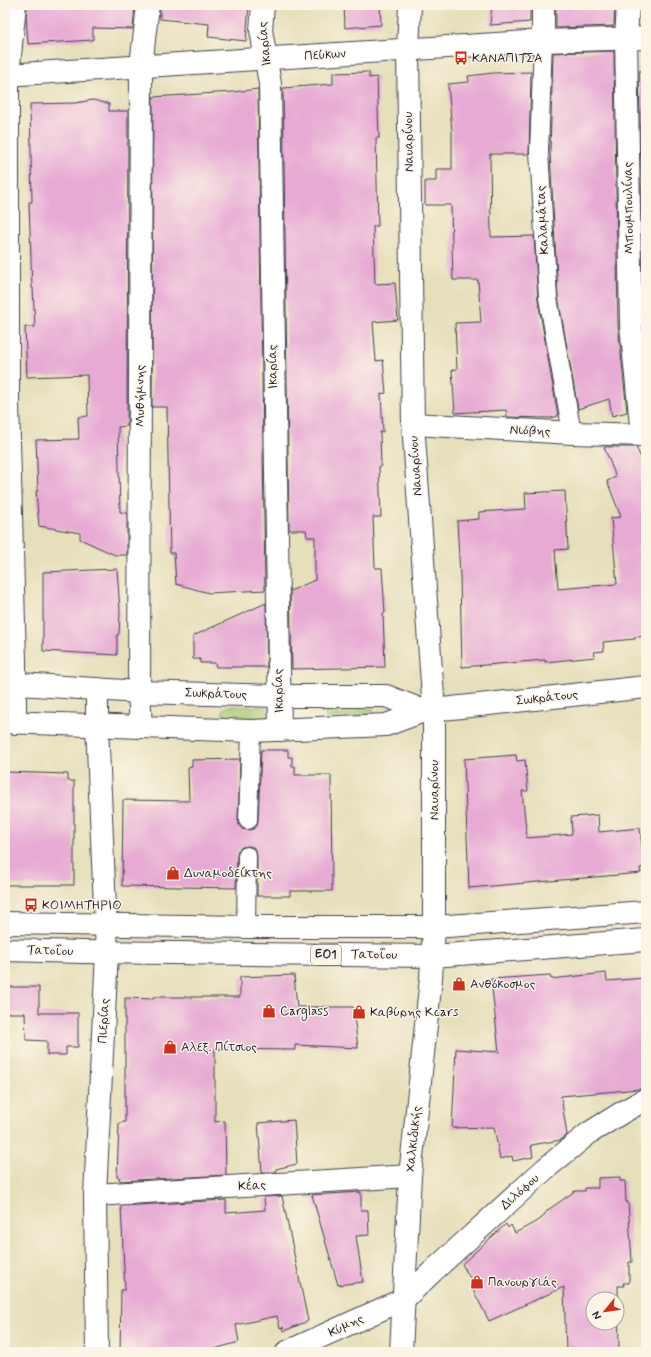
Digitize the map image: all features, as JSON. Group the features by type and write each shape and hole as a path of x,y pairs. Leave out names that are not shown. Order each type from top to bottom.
{"street":[{"path":"10,722 6,402 7,75 15,5"},
{"name":"Μυθήμνης","path":"141,727 139,692 141,66 148,5"},
{"name":"Ικαρίας","path":"263,5 261,30 270,84 280,730"},
{"name":"Ναυαρίνου","path":"410,5 408,50 413,424 429,711 434,927"},
{"name":"Καλαμάτας","path":"543,5 539,152 548,298 572,433"},
{"name":"Μπουμπουλίνας","path":"628,5 636,38 631,325 644,435"},
{"name":"Πεύκων","path":"7,75 543,41 636,38"},
{"name":"Νιόβης","path":"413,424 572,433 644,435"},
{"name":"Σωκράτους","path":"10,683 139,692 279,696 386,696 429,711"},
{"name":"Σωκράτους","path":"10,722 251,731 386,725 429,711 646,687"},
{"name":"Πιερίας","path":"97,689 97,725 107,925 107,953 95,1195 97,1352"},
{"path":"248,820 251,731"},
{"path":"246,927 247,856"},
{"name":"Τατοΐου","path":"5,923 246,927 434,927 646,912"},
{"name":"Χαλκιδικής","path":"400,1352 410,1176 433,956 434,927"},
{"name":"Τατοΐου","path":"5,950 107,953 433,956 646,940"},
{"name":"Διλόφου","path":"404,1299 545,1169 590,1133 646,1099"},
{"name":"Κέας","path":"95,1195 410,1176"},
{"name":"Κύμης","path":"287,1352 404,1299"}],"green space":[{"path":"228,706 267,707 269,708 271,716 267,719 225,717 222,710"},
{"path":"368,708 373,710 374,715 326,718 325,715 326,710 329,709"}],"building":[{"path":"27,5 135,5 133,29 93,28 93,40 28,44 26,16"},
{"path":"160,5 249,5 246,41 208,37 209,24 160,19"},
{"path":"344,5 380,5 381,25 345,28"},
{"path":"492,5 530,5 530,22 490,25"},
{"path":"556,5 615,5 614,26 556,28"},
{"path":"614,51 618,325 627,412 612,416 609,399 578,409 558,297 550,152 553,53"},
{"path":"639,71 646,71 646,271 643,271"},
{"path":"369,72 369,78 377,77 379,138 376,138 378,226 373,226 375,284 395,283 398,320 373,322 376,361 383,360 386,393 381,394 383,432 380,432 381,466 379,466 381,517 373,517 375,568 382,568 385,613 383,613 385,667 292,669 290,591 315,580 315,537 307,537 306,530 289,530 283,88 333,84 333,73"},
{"path":"531,72 529,154 490,154 491,237 534,236 538,300 558,416 551,418 507,417 506,410 455,413 452,370 457,369 455,323 481,322 478,280 453,280 451,205 425,205 425,181 436,181 436,169 452,169 452,132 448,84 469,82 468,76 493,73"},
{"path":"258,89 265,590 209,593 176,584 174,553 170,553 167,407 152,407 153,97"},
{"path":"93,100 109,104 109,111 128,111 127,426 118,427 120,512 127,513 127,555 115,555 80,539 80,533 39,526 36,491 38,491 36,440 79,439 78,417 88,416 87,375 27,377 25,327 35,327 29,202 32,202 30,104 75,103"},
{"path":"604,447 636,447 646,469 646,636 635,637 635,639 603,642 604,651 594,652 595,657 545,662 545,660 462,667 457,521 479,519 479,512 526,509 525,493 565,491 568,549 555,550 558,589 617,584 611,518 621,517 607,481 616,477"},
{"path":"117,569 120,611 119,634 117,635 117,655 43,651 43,572"},
{"path":"266,603 267,667 216,667 215,663 200,663 200,659 193,659 193,636"},
{"path":"261,750 288,750 288,757 292,757 292,766 295,766 295,775 331,775 332,891 290,891 290,896 257,896 257,856 253,847 248,846 242,847 238,850 236,888 122,886 123,800 189,801 188,767 192,766 192,760 240,759 238,820 242,829 253,829 257,826 258,820"},
{"path":"516,755 517,761 525,760 528,791 522,791 527,838 572,834 571,817 598,815 599,832 640,828 644,867 640,868 641,873 469,888 464,759"},
{"path":"5,772 68,774 68,781 74,781 74,885 5,885"},
{"path":"606,973 607,981 646,978 646,1087 639,1089 561,1096 567,1135 561,1140 531,1145 533,1157 513,1161 512,1156 500,1159 494,1127 452,1128 456,1049 499,1052 491,979 550,975 551,979"},
{"path":"294,975 297,1007 353,1007 358,1048 295,1045 295,1050 215,1049 215,1122 225,1121 226,1175 120,1181 119,1177 117,1177 119,1123 125,1122 125,998 153,999 153,997 240,997 240,977"},
{"path":"5,987 39,987 39,1013 78,1013 78,1047 66,1047 66,1055 47,1055 47,1041 26,1040 25,1013 5,1013"},
{"path":"294,1120 297,1164 276,1169 276,1172 262,1172 258,1123"},
{"path":"620,1177 620,1181 625,1181 632,1262 629,1262 629,1283 623,1283 624,1286 618,1286 618,1291 585,1291 585,1331 619,1331 619,1352 566,1352 564,1287 489,1321 470,1284 473,1283 462,1264 506,1224 508,1228 511,1225 515,1233 541,1219 548,1210 575,1191 585,1191 585,1188 598,1188 598,1178"},
{"path":"361,1192 361,1210 368,1210 369,1235 356,1236 363,1282 338,1285 312,1195"},
{"path":"282,1196 308,1321 284,1331 283,1327 280,1328 277,1316 236,1325 239,1342 210,1351 120,1352 121,1290 125,1290 121,1206 226,1200 226,1213 265,1210 264,1197"}],"place":[{"name":"ΚΑΝΑΠΙΤΣΑ","path":"461,58"},
{"name":"Δυναμοδείκτης","path":"173,873"},
{"name":"ΚΟΙΜΗΤΗΡΙΟ","path":"31,905"},
{"name":"Ανθόκοσμος","path":"459,984"},
{"name":"Carglass","path":"269,1011"},
{"name":"Καβύρης Kcars","path":"359,1012"},
{"name":"Αλεξ. Πίτσιος","path":"170,1047"},
{"name":"Πανουργιάς","path":"477,1282"}]}
